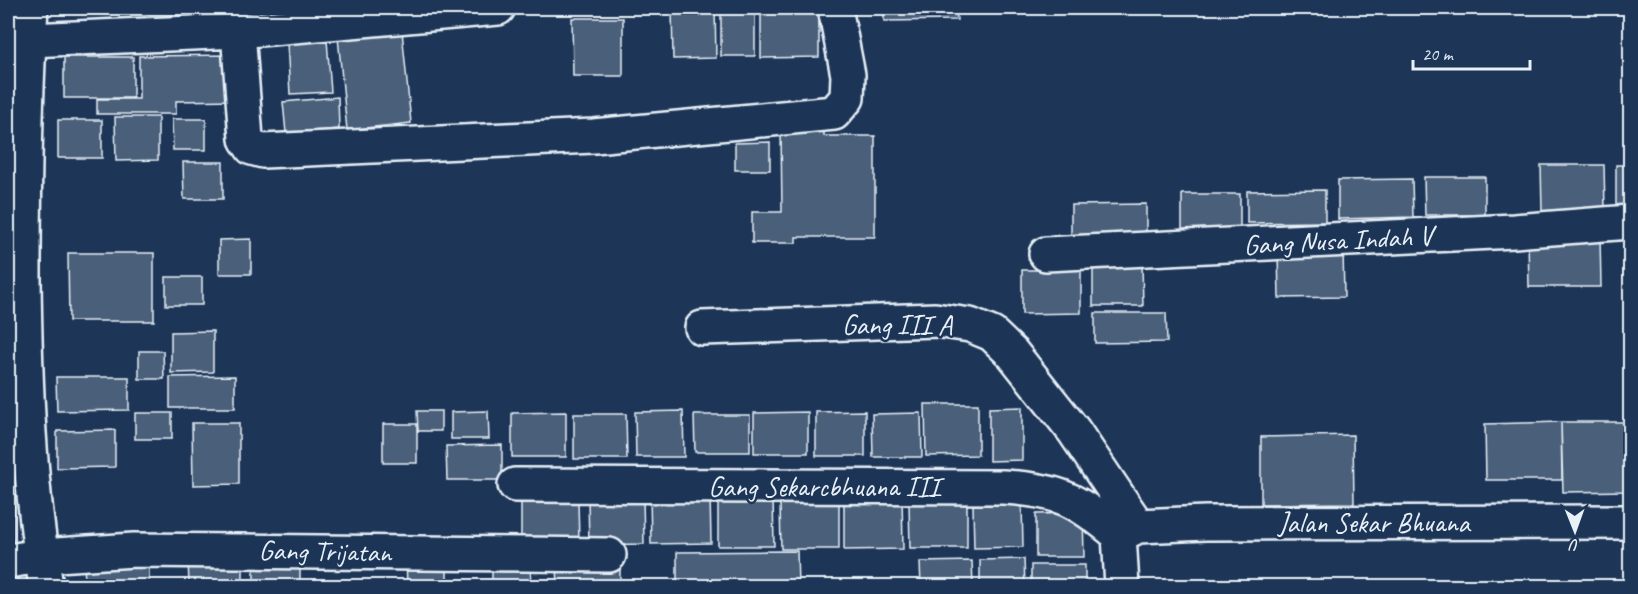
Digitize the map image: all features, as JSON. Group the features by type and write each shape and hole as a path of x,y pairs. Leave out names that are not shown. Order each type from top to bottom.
{"street":[{"path":"31,8 16,221 33,495 43,571"},
{"path":"29,40 238,31 498,8"},
{"path":"238,31 246,139 252,148 263,151 594,136 834,113 847,98 848,75 836,8"},
{"name":"Gang Nusa Indah V","path":"1046,254 1514,231 1630,222"},
{"name":"Gang III A","path":"702,328 935,320 970,325 992,334 1013,354 1074,431 1128,531"},
{"name":"Gang Sekarcbhuana III","path":"515,485 1034,489 1063,496 1128,531"},
{"name":"Jalan Sekar Bhuana","path":"1128,531 1206,523 1630,522"},
{"path":"1122,586 1128,531"},
{"name":"Gang Trijatan","path":"8,561 43,571 134,550 306,550 609,555"}],"building":[{"path":"672,8 715,8 716,58 673,59"},
{"path":"721,8 755,8 755,56 721,56"},
{"path":"761,8 819,8 819,57 761,58"},
{"path":"884,8 956,8 957,20 884,21"},
{"path":"1072,8 1072,9 1005,9"},
{"path":"572,18 623,18 623,76 573,76"},
{"path":"402,31 411,123 347,130 338,37"},
{"path":"327,40 331,92 290,94 287,42"},
{"path":"235,55 235,100 176,101 176,114 97,114 97,99 139,99 139,56"},
{"path":"64,57 133,57 133,98 64,98"},
{"path":"338,97 339,129 286,133 283,102"},
{"path":"115,117 158,117 158,160 116,161"},
{"path":"172,119 206,119 206,150 173,150"},
{"path":"58,120 102,120 102,158 58,158"},
{"path":"781,130 824,130 824,136 875,136 875,237 796,237 796,243 752,243 752,212 782,212"},
{"path":"770,142 770,170 735,170 735,143"},
{"path":"183,162 223,162 223,199 184,199"},
{"path":"1541,165 1604,165 1605,210 1542,211"},
{"path":"1616,165 1630,165 1630,205 1616,205"},
{"path":"1424,177 1485,177 1485,215 1425,215"},
{"path":"1412,179 1413,217 1338,219 1338,180"},
{"path":"1325,190 1325,222 1247,223 1247,191"},
{"path":"1182,194 1240,194 1240,229 1182,230"},
{"path":"1146,204 1146,242 1071,243 1071,205"},
{"path":"1600,237 1601,287 1529,287 1528,238"},
{"path":"251,239 251,274 219,274 219,240"},
{"path":"1343,250 1344,297 1279,298 1278,251"},
{"path":"68,253 154,253 154,321 69,321"},
{"path":"1142,264 1143,306 1093,306 1093,265"},
{"path":"1022,270 1081,270 1081,313 1022,314"},
{"path":"166,277 202,277 202,305 166,305"},
{"path":"1095,313 1166,313 1167,342 1095,343"},
{"path":"213,331 213,372 171,373 171,332"},
{"path":"139,351 163,351 164,379 139,379"},
{"path":"235,376 235,408 170,408 170,377"},
{"path":"56,377 129,377 129,410 57,411"},
{"path":"925,404 978,404 978,455 926,456"},
{"path":"1022,407 1022,460 989,461 989,408"},
{"path":"417,411 441,411 441,431 418,431"},
{"path":"488,411 489,439 451,439 451,412"},
{"path":"683,411 684,457 636,457 635,412"},
{"path":"865,411 865,456 816,456 816,412"},
{"path":"566,412 566,457 512,457 512,413"},
{"path":"808,412 808,453 754,453 754,413"},
{"path":"135,413 172,413 172,439 135,439"},
{"path":"921,413 922,457 873,457 872,414"},
{"path":"574,414 626,414 627,459 574,459"},
{"path":"694,415 750,415 750,452 695,452"},
{"path":"1561,422 1630,422 1630,491 1563,492"},
{"path":"1561,422 1562,480 1486,480 1485,424"},
{"path":"192,423 239,423 239,484 193,485"},
{"path":"383,424 417,424 417,463 383,463"},
{"path":"115,430 115,467 57,468 57,431"},
{"path":"1353,435 1354,503 1261,504 1261,437"},
{"path":"502,445 502,480 447,480 446,446"},
{"path":"8,492 14,492 14,540 8,540"},
{"path":"650,495 710,495 711,543 651,544"},
{"path":"902,496 903,549 844,550 844,497"},
{"path":"588,498 643,498 644,544 589,545"},
{"path":"773,498 774,546 718,546 718,499"},
{"path":"578,502 579,542 521,542 521,503"},
{"path":"967,502 967,548 910,548 909,503"},
{"path":"839,503 839,549 781,549 780,504"},
{"path":"973,505 1022,505 1023,547 974,548"},
{"path":"1083,513 1084,557 1036,557 1036,514"},
{"path":"797,551 798,586 677,586 677,552"},
{"path":"188,557 243,557 243,586 189,586"},
{"path":"406,557 447,557 447,586 407,586"},
{"path":"149,558 149,586 85,586 84,559"},
{"path":"1024,559 1025,586 980,586 980,560"},
{"path":"300,561 300,586 254,586 254,562"},
{"path":"530,561 531,586 492,586 492,562"},
{"path":"972,561 973,586 921,586 920,562"},
{"path":"557,565 620,565 620,586 558,586"},
{"path":"1031,565 1085,565 1085,586 1031,586"},
{"path":"8,575 19,575 18,586 8,586"}]}
